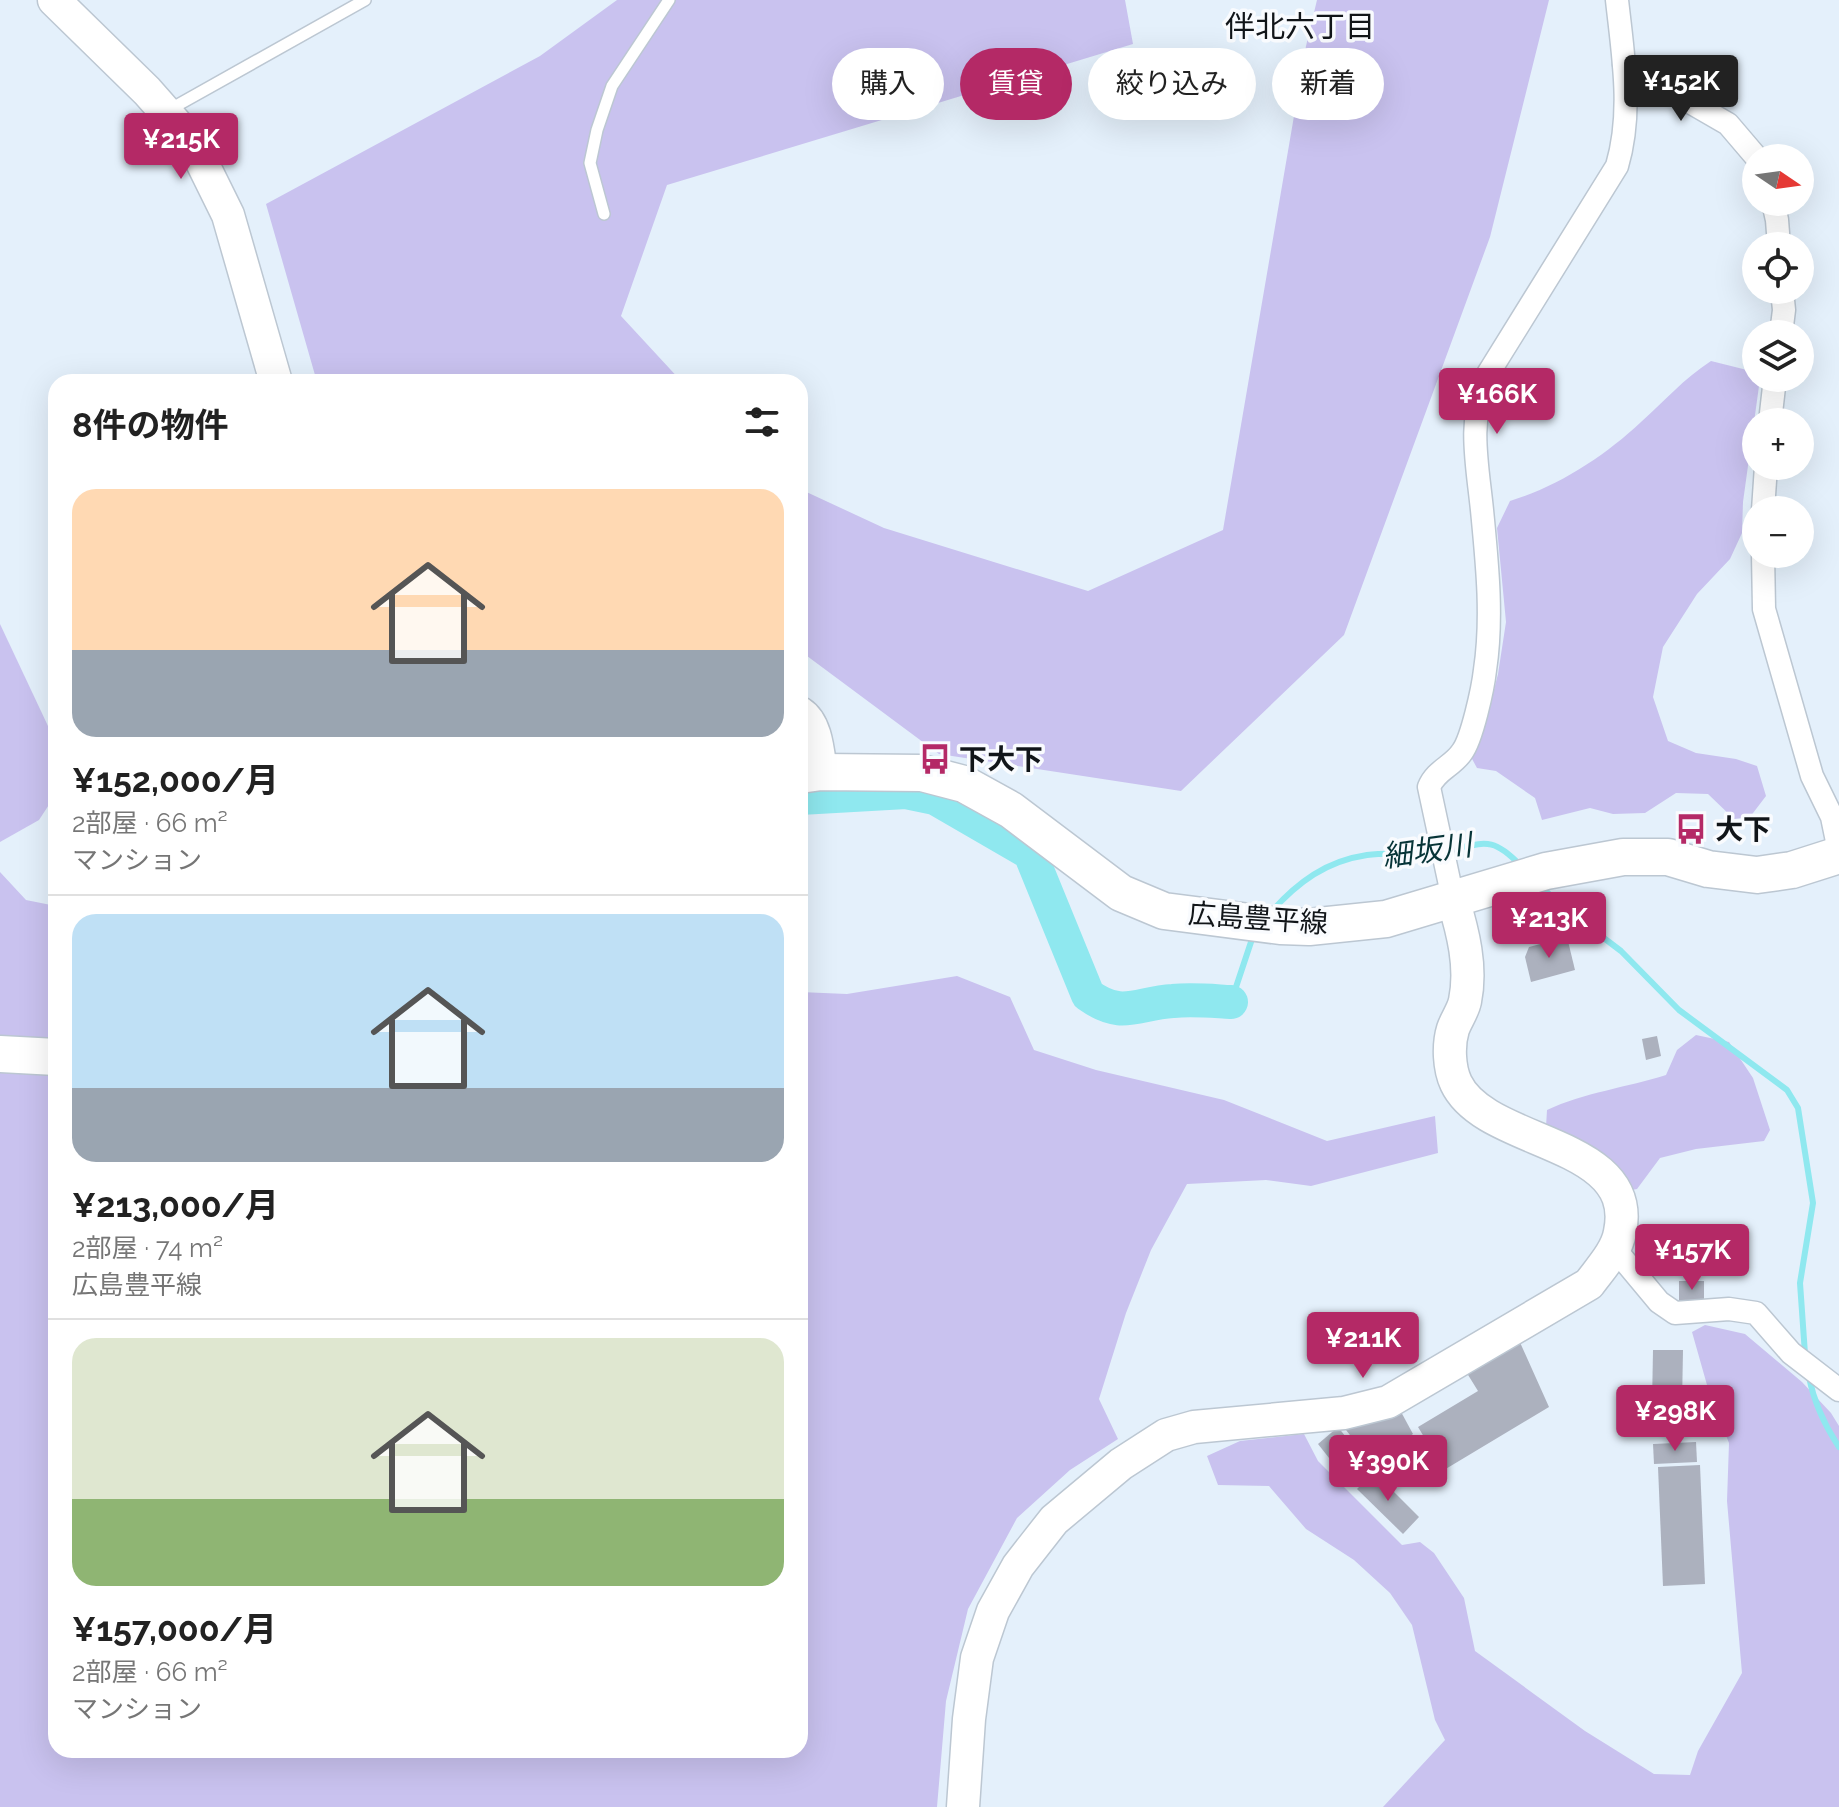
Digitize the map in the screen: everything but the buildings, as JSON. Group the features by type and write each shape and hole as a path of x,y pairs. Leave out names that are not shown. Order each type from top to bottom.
{"main road":[{"name":"広島豊平線","path":"810,773 922,773 964,784 1011,810 1121,893 1164,911 1266,924 1309,927 1386,919 1533,875 1623,857 1668,857 1708,869 1757,875 1792,870 1839,853"},
{"path":"0,1054 48,1057"}],"street":[{"path":"54,0 166,111 192,142 228,215 274,374"},
{"path":"963,1807 965,1758 977,1658 993,1611 1018,1566 1054,1520 1121,1464 1166,1435 1194,1427 1344,1413 1388,1402 1589,1284 1614,1248 1620,1233 1621,1207 1612,1184 1587,1162 1478,1109 1457,1084 1450,1056 1452,1031 1465,1002 1465,940 1429,787 1433,778 1460,756 1467,745 1485,670 1489,607 1474,433 1476,403 1486,377 1617,166 1623,144 1626,87 1617,0"},
{"path":"1624,64 1728,124 1745,144"},
{"path":"1763,568 1764,609 1812,776 1832,817 1839,853"},
{"path":"808,722 816,743 810,773"},
{"path":"1614,1248 1659,1302 1675,1313 1729,1309 1756,1313 1791,1353 1839,1390"}],"lane":[{"path":"166,111 365,0"},
{"path":"604,214 590,163 597,130 612,86 669,0"}],"shaded area":[{"path":"617,0 1125,0 1133,44 1120,48 1088,48 1088,58 1072,62 1072,48 960,48 960,96 944,101 944,48 832,48 832,120 882,120 667,185 621,316 675,374 315,374 266,204 540,56"},
{"path":"1317,0 1549,0 1490,237 1344,635 1181,791 939,754 808,657 808,493 884,528 1088,591 1223,530 1293,120 1384,120 1384,48 1306,48"},
{"path":"1711,361 1742,369 1742,392 1758,392 1756,408 1742,408 1742,480 1746,480 1742,496 1742,533 1730,559 1697,594 1663,647 1653,697 1668,741 1696,753 1736,759 1757,766 1766,796 1750,817 1734,819 1708,794 1676,793 1645,813 1613,814 1590,808 1542,820 1535,798 1496,771 1477,768 1471,757 1483,733 1498,674 1506,622 1497,528 1510,501 1563,479 1596,458 1627,435"},
{"path":"0,624 48,726 48,806 39,820 0,842"},
{"path":"0,872 26,900 48,904 48,1758 808,1758 808,992 847,994 957,976 1010,997 1034,1050 1096,1070 1224,1100 1327,1141 1435,1116 1438,1153 1311,1186 1266,1180 1187,1184 1151,1250 1126,1313 1099,1399 1118,1439 1070,1470 1017,1518 968,1609 946,1701 937,1807 0,1807"},
{"path":"1696,1035 1729,1042 1753,1078 1770,1130 1764,1141 1696,1149 1660,1158 1637,1189 1627,1191 1546,1127 1547,1110 1666,1075 1677,1050"},
{"path":"1705,1325 1745,1334 1802,1382 1839,1426 1839,1807 1383,1807 1445,1740 1435,1720 1412,1625 1390,1593 1354,1560 1306,1529 1269,1486 1218,1485 1207,1456 1240,1441 1304,1434 1318,1461 1402,1545 1420,1542 1434,1553 1464,1598 1475,1651 1585,1731 1654,1774 1690,1775 1698,1751 1742,1673 1727,1501 1729,1443 1709,1392 1692,1332"}],"waterway":[{"name":"細坂川","path":"808,798 906,792 935,798 1030,853 1088,995 1100,1003 1130,1008 1180,1000 1231,1002"},
{"name":"細坂川","path":"1448,850 1487,844 1502,849 1520,865"},
{"name":"細坂川","path":"1271,912 1302,882 1338,862 1367,855 1437,852"},
{"name":"細坂川","path":"1539,884 1559,904 1621,951 1679,1010 1787,1090 1798,1108 1813,1203 1800,1283 1805,1354"},
{"name":"細坂川","path":"1231,1002 1254,933"},
{"name":"細坂川","path":"1809,1377 1821,1414 1839,1447"}],"place":[{"name":"下大下","path":"935,759"},
{"name":"大下","path":"1691,829"}],"district":[{"name":"伴北六丁目","path":"1300,27"}]}
